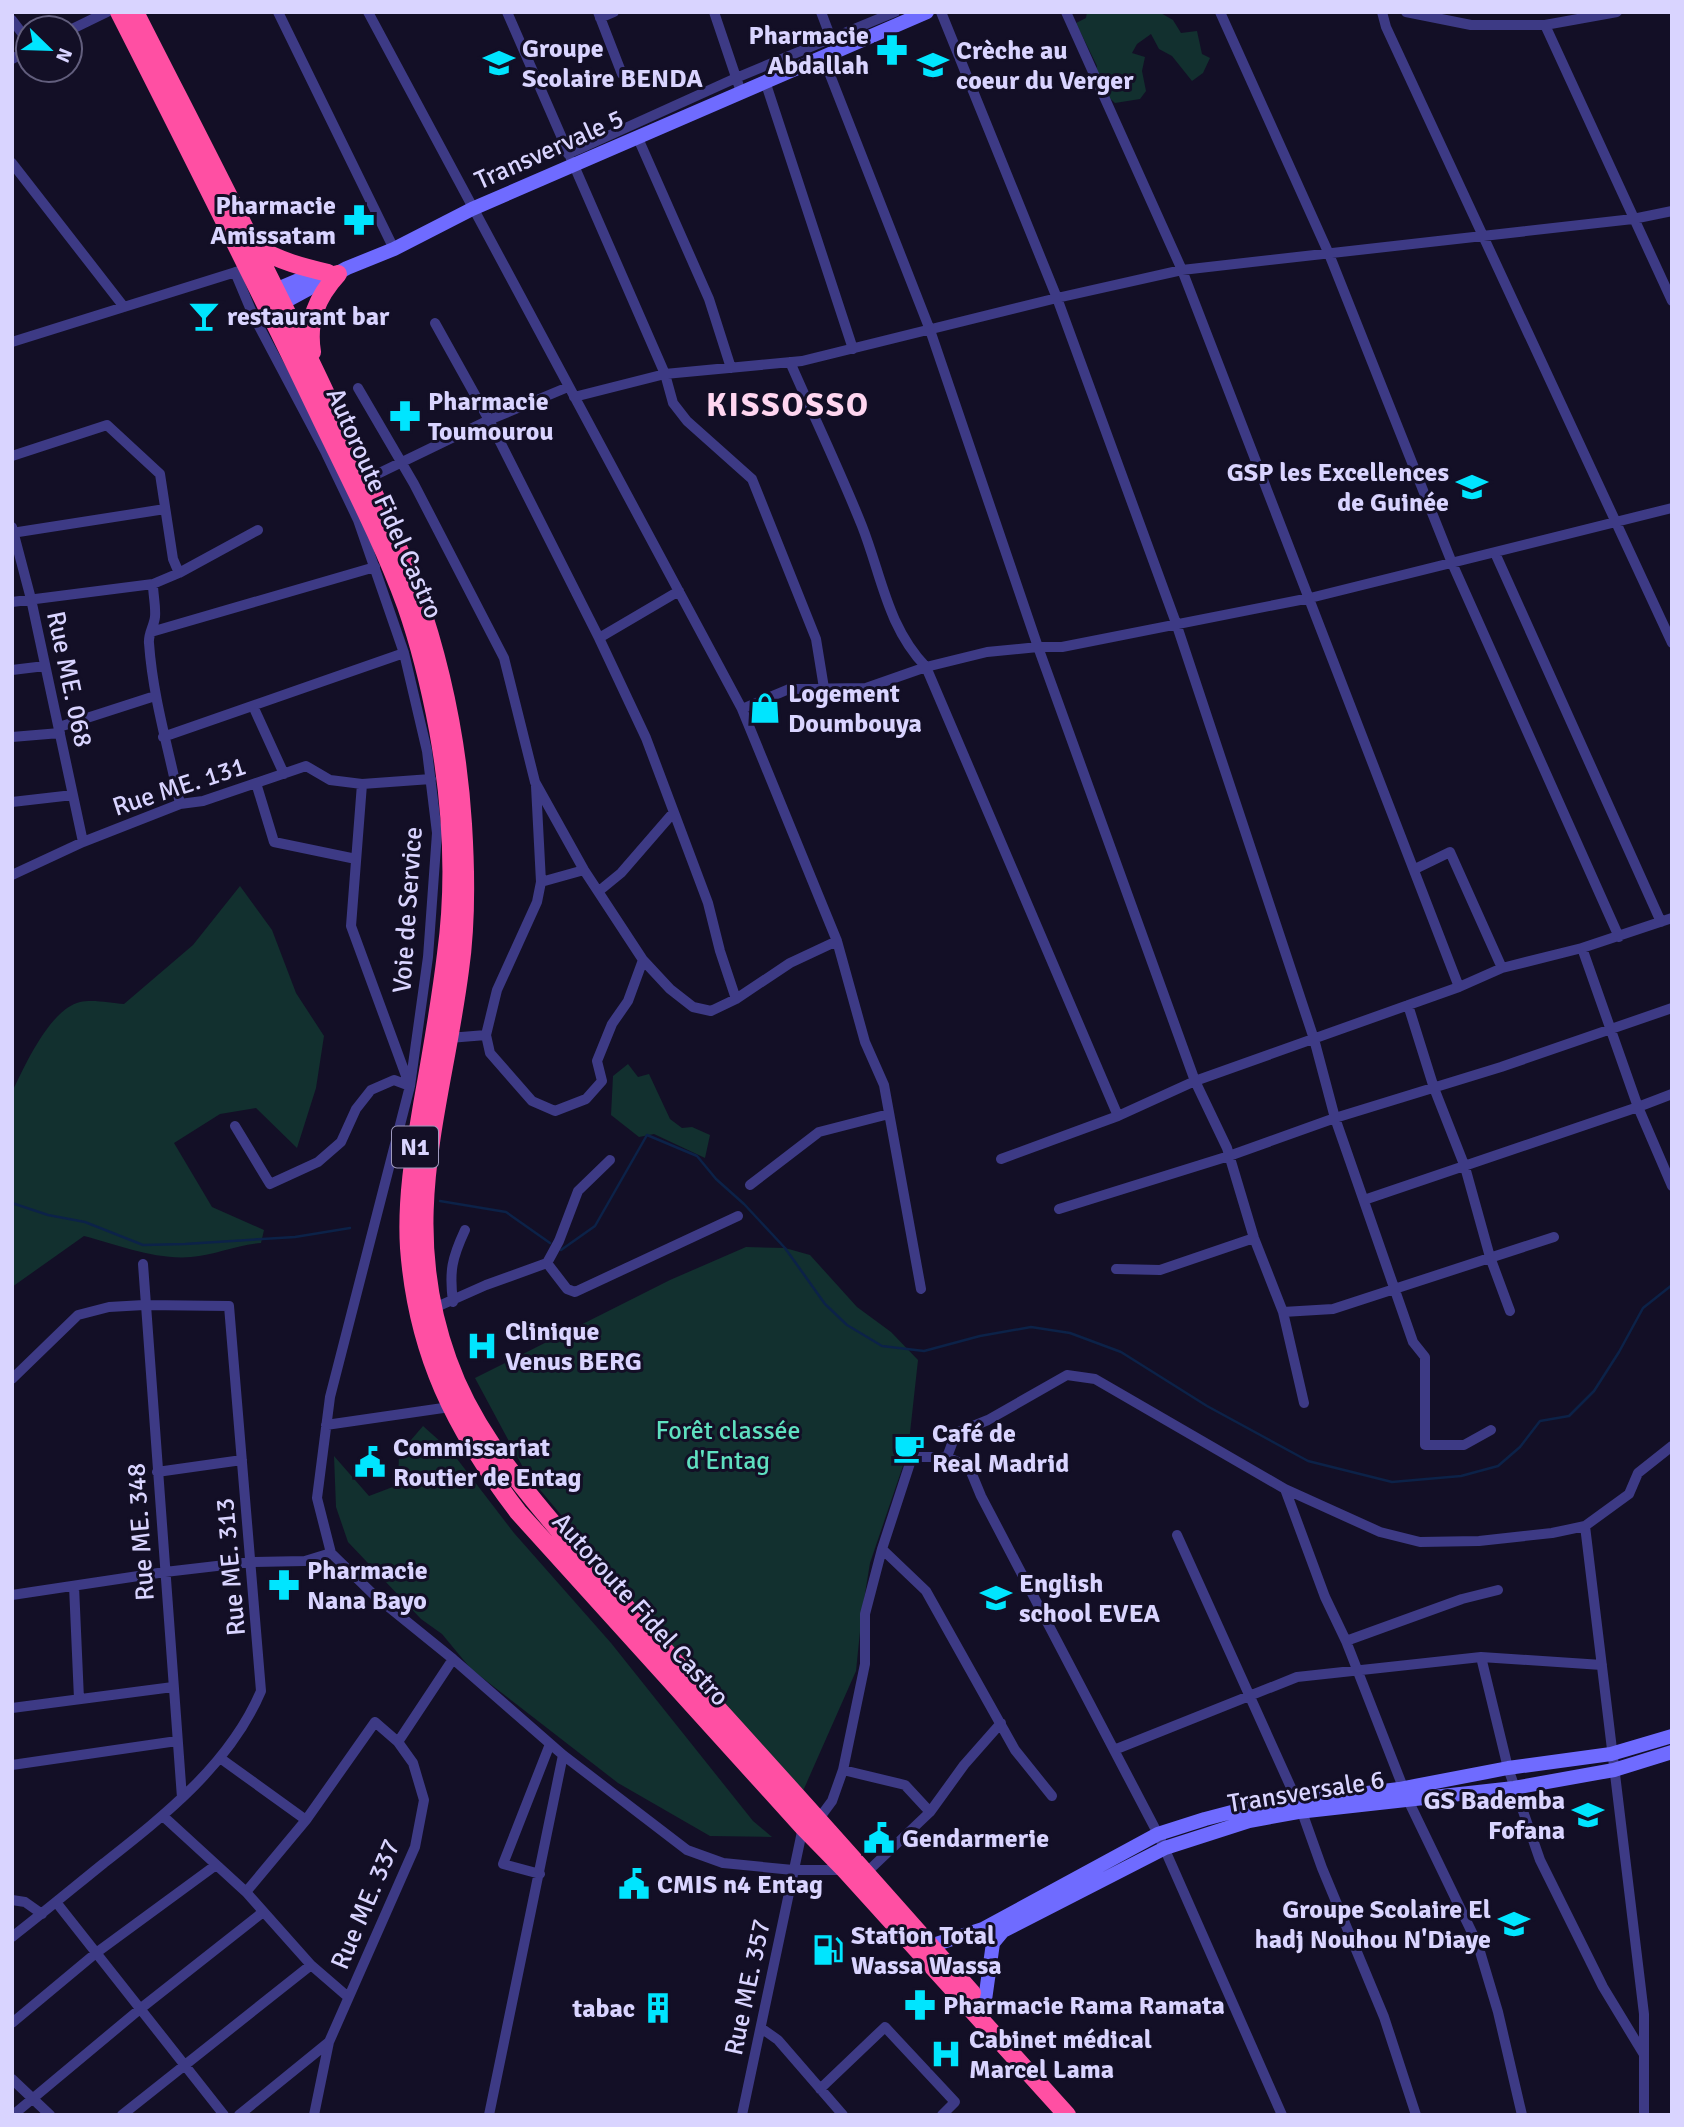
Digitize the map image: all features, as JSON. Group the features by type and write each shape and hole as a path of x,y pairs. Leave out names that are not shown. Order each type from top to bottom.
{"highway":[{"name":"Autoroute Fidel Castro","path":"119,12 242,270 273,299 315,370 367,479 415,591 430,636 458,769 466,888 461,968 433,1124 425,1183 423,1225 432,1309 448,1362 473,1417 519,1483 811,1824 845,1870 984,2007 1083,2115"},
{"name":"Autoroute Fidel Castro","path":"135,12 255,247 273,299 394,575 419,648 438,733 449,815 450,898 447,951 418,1088 410,1175 409,1249 416,1298 430,1358 450,1407 482,1464 518,1512 811,1824 866,1872 925,1950 1067,2115"},
{"path":"255,247 294,265 338,271 320,297 311,321 310,339 315,370"}],"main road":[{"name":"Transvervale 5","path":"273,299 394,249 571,159 637,136 741,93 830,49 927,12"},
{"name":"Transversale 6","path":"1406,1794 1508,1768 1612,1754 1672,1736"},
{"name":"Transversale 6","path":"925,1950 983,1929 1158,1833 1247,1808 1514,1788 1614,1770 1672,1752"},
{"name":"Transversale 6","path":"984,2007 993,1943 1003,1931 1165,1848 1300,1806"}],"street":[{"path":"84,23 106,12"},
{"path":"278,12 394,249"},
{"path":"368,12 742,709 837,941 865,1042 884,1085 921,1289"},
{"path":"507,12 665,374 673,403 687,421 751,479 816,639 824,688"},
{"path":"614,12 599,15 622,74"},
{"path":"714,12 741,93"},
{"path":"821,12 830,49 930,330 1038,647 1195,1081 1229,1156 1254,1238 1283,1312 1304,1403"},
{"path":"571,159 736,78 830,49 895,12"},
{"path":"941,12 1057,299 1176,622 1314,1039 1335,1118 1413,1342 1425,1357 1425,1445 1464,1445 1491,1430"},
{"path":"1066,12 1182,270 1460,987"},
{"path":"1220,12 1329,254 1452,564 1619,937"},
{"path":"1382,12 1386,27 1672,643"},
{"path":"1406,12 1471,24 1545,25 1617,12"},
{"path":"1545,25 1672,300"},
{"path":"765,81 853,349"},
{"path":"637,136 709,299 731,368"},
{"path":"14,167 124,307"},
{"path":"574,397 665,374 790,362 853,349 1182,270 1633,219 1672,211"},
{"path":"12,342 242,270"},
{"name":"Voie de Service","path":"242,270 253,315 326,453 358,520 375,567 404,653 427,751 437,833 418,1088 330,1397 317,1498 331,1553"},
{"path":"435,323 489,420 599,638 646,738 708,903 736,999"},
{"path":"790,362 863,528 891,615 913,653 926,667 1118,1116"},
{"path":"367,479 489,420 568,387"},
{"path":"358,388 401,462 504,658 536,782 541,882 537,902 497,990 486,1035 490,1053 531,1101 555,1111 586,1099 602,1081 597,1062 612,1024 628,1001 643,960"},
{"path":"12,456 107,425 160,474 173,559 179,573"},
{"path":"742,709 789,689 866,688 926,667 987,652 1062,647 1310,597 1672,508"},
{"path":"13,531 165,509"},
{"path":"12,602 153,584 179,573 258,530"},
{"name":"Rue ME. 068","path":"13,531 31,599 83,842"},
{"path":"1495,553 1661,922"},
{"path":"151,632 375,567"},
{"path":"153,584 155,618 149,639 155,696 180,804"},
{"path":"599,638 679,591"},
{"path":"163,737 404,653"},
{"path":"12,670 45,666"},
{"path":"12,737 59,730 155,696"},
{"path":"253,705 284,774"},
{"name":"Rue ME. 131","path":"12,876 83,842 180,804 203,801 306,766 330,779 362,784 430,779"},
{"path":"536,782 584,870 643,960 670,989 693,1007 711,1012 736,999 790,963 837,941"},
{"path":"256,783 274,842 356,859"},
{"path":"362,784 351,926 418,1088"},
{"path":"12,802 73,795"},
{"path":"599,891 621,873 674,813"},
{"path":"1415,869 1450,852 1503,968"},
{"path":"541,882 584,870"},
{"path":"1002,1159 1118,1116 1195,1081 1460,987 1503,968 1582,948 1672,918"},
{"path":"1582,948 1638,1107 1672,1186"},
{"path":"1408,1005 1434,1088 1465,1167 1490,1257 1510,1311"},
{"path":"1059,1209 1229,1156 1335,1118 1434,1088 1672,1008"},
{"path":"449,1038 486,1035"},
{"path":"235,1126 270,1184 318,1162 341,1142 356,1109 371,1090 394,1080 418,1088"},
{"path":"1364,1199 1465,1167 1672,1094"},
{"path":"750,1185 819,1132 890,1114"},
{"path":"432,1309 453,1302 486,1285 547,1263 559,1241 578,1191 610,1160"},
{"path":"547,1263 567,1289 575,1292 738,1216"},
{"path":"453,1302 449,1276 455,1252 465,1230"},
{"path":"1283,1312 1333,1309 1554,1237"},
{"path":"1116,1269 1160,1270 1254,1238"},
{"name":"Rue ME. 348","path":"143,1264 182,1798"},
{"path":"12,1379 78,1315 109,1307 144,1304"},
{"name":"Rue ME. 313","path":"12,1937 182,1798 220,1758 251,1713 261,1691 229,1306 144,1304"},
{"path":"1282,2115 1158,1833 981,1496 969,1468 947,1457 956,1433 988,1420 1067,1375 1095,1379 1285,1489 1380,1532 1420,1542 1479,1541 1552,1533 1584,1526 1629,1494 1638,1473 1672,1446"},
{"path":"326,1425 450,1407"},
{"name":"Rue ME. 357","path":"743,2115 793,1870 811,1824 832,1801 843,1770 865,1664 865,1614 882,1549 912,1457 947,1457"},
{"path":"157,1472 242,1460"},
{"path":"1285,1489 1325,1597 1346,1641 1406,1794 1478,1945 1498,2012 1522,2115"},
{"path":"1584,1526 1644,2014 1644,2115"},
{"path":"1177,1535 1300,1806 1322,1868 1384,2017 1416,2115"},
{"path":"882,1549 926,1591 1015,1750 1052,1796"},
{"path":"12,1595 164,1572 251,1562 305,1561 331,1553 374,1595 453,1659 563,1755 687,1850 723,1863 793,1870 845,1870"},
{"path":"74,1586 79,1699"},
{"path":"1346,1641 1462,1599 1498,1590"},
{"path":"1114,1750 1297,1677 1481,1657 1602,1665"},
{"path":"1481,1657 1514,1788 1546,1871 1603,1987 1643,2053"},
{"path":"398,1742 453,1659"},
{"path":"12,1708 173,1687"},
{"name":"Rue ME. 337","path":"306,1820 375,1722 398,1742 413,1763 424,1800 415,1847 329,2042 314,2115"},
{"path":"866,1872 930,1812 964,1765 1001,1723"},
{"path":"12,1765 177,1741"},
{"path":"540,1874 503,1864 550,1744"},
{"path":"489,2115 563,1755"},
{"path":"220,1758 306,1820 246,1892"},
{"path":"843,1770 905,1785 930,1812"},
{"path":"163,1816 246,1892 311,1965 348,1997"},
{"path":"12,2023 96,1953 216,1865"},
{"path":"12,1900 25,1902 42,1913"},
{"path":"56,1902 224,2115"},
{"path":"13,2115 262,1912"},
{"path":"122,2115 311,1965"},
{"path":"820,2088 885,2027 955,2102 942,2115"},
{"path":"761,2028 778,2040 843,2115"},
{"path":"239,2115 329,2042"},
{"path":"12,2079 50,2115"}],"green space":[{"path":"1087,12 1159,12 1173,20 1181,33 1197,31 1202,54 1210,58 1203,73 1192,81 1172,56 1159,49 1151,34 1137,44 1132,53 1145,57 1142,71 1146,91 1140,99 1115,103 1093,83 1097,66 1076,23 1086,18"},
{"path":"240,886 272,930 296,993 324,1036 316,1088 297,1148 256,1108 220,1114 174,1143 212,1207 264,1230 261,1243 200,1256 177,1257 137,1251 84,1236 12,1287 12,1092 31,1054 48,1027 69,1007 85,1001 124,1004 193,945"},
{"path":"628,1064 638,1077 649,1074 670,1119 682,1128 692,1127 710,1135 705,1158 654,1134 639,1137 611,1115 613,1076"},
{"name":"Forêt classée d'Entag","path":"746,1247 785,1248 810,1255 857,1307 891,1332 918,1360 908,1451 870,1563 856,1671 799,1800 526,1473 475,1378 670,1280"},
{"path":"423,1426 451,1451 514,1533 611,1643 753,1821 772,1837 710,1836 618,1783 471,1669 442,1634 421,1619 348,1542 336,1507 334,1456 369,1496 398,1485 399,1454"}],"waterway":[{"path":"561,1250 595,1226 647,1135 697,1156 716,1179 744,1204 785,1248 825,1304 847,1325 882,1346 924,1351 980,1336 1031,1327 1070,1333 1121,1352 1207,1406 1308,1461 1392,1482 1461,1476 1498,1466 1520,1447 1540,1421 1569,1416 1594,1391 1643,1308 1672,1285"},
{"path":"440,1201 506,1212 550,1243"},
{"path":"12,1203 48,1215 85,1222 143,1245 295,1237 350,1228"}],"place":[{"name":"Pharmacie Abdallah","path":"892,50"},
{"name":"Groupe Scolaire BENDA","path":"499,63"},
{"name":"Crèche au coeur du Verger","path":"933,65"},
{"name":"Pharmacie Amissatam","path":"359,220"},
{"name":"restaurant bar","path":"204,316"},
{"name":"Pharmacie Toumourou","path":"405,416"},
{"name":"GSP les Excellences de Guinée","path":"1472,487"},
{"name":"Logement Doumbouya","path":"765,708"},
{"name":"Clinique Venus BERG","path":"482,1346"},
{"name":"Café de Real Madrid","path":"909,1448"},
{"name":"Commissariat Routier de Entag","path":"370,1462"},
{"name":"Pharmacie Nana Bayo","path":"284,1585"},
{"name":"English school EVEA","path":"996,1598"},
{"name":"GS Bademba Fofana","path":"1588,1815"},
{"name":"Gendarmerie","path":"879,1838"},
{"name":"CMIS n4 Entag","path":"634,1884"},
{"name":"Groupe Scolaire El hadj Nouhou N'Diaye","path":"1514,1924"},
{"name":"Station Total Wassa Wassa","path":"828,1950"},
{"name":"Pharmacie Rama Ramata","path":"920,2005"},
{"name":"tabac","path":"658,2008"},
{"name":"Cabinet médical Marcel Lama","path":"946,2054"}],"district":[{"name":"KISSOSSO","path":"788,404"}]}
